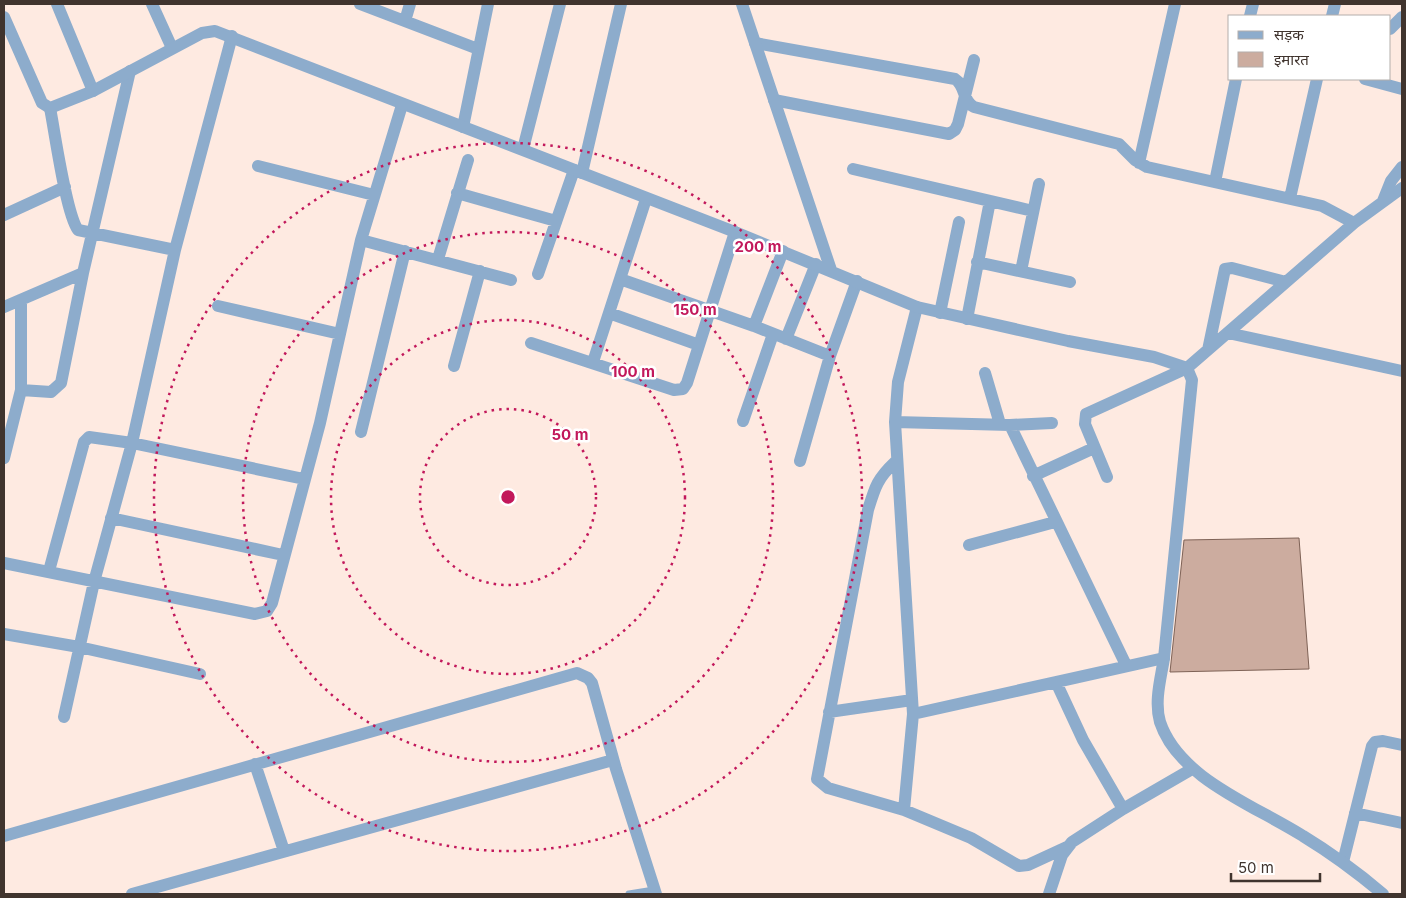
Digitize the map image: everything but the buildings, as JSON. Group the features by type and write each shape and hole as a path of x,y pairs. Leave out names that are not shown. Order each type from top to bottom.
{"street":[{"path":"57,4 93,91"},
{"path":"152,4 172,48"},
{"path":"360,4 478,49"},
{"path":"405,21 410,4"},
{"path":"463,127 488,4"},
{"path":"523,149 560,4"},
{"path":"538,274 556,221 578,172 621,4"},
{"path":"742,4 832,270"},
{"path":"1139,163 1175,4"},
{"path":"4,17 8,38 42,102 50,108 65,187 76,228 93,234 175,250"},
{"path":"1391,28 1402,17"},
{"path":"50,108 93,91 209,30 232,36 402,105 523,149 646,199 832,270 916,307 1154,357 1187,368 1192,380 1164,658 1157,703 1160,721 1171,743 1192,769 1343,862 1383,894"},
{"path":"64,717 94,582 132,443 175,250 232,36"},
{"path":"755,43 955,79 962,84 966,100 974,106 1119,144 1139,163 1329,208 1354,223"},
{"path":"774,100 949,134 956,130 966,100 974,60"},
{"path":"21,390 51,392 60,386 130,71"},
{"path":"1215,182 1236,80"},
{"path":"1290,198 1317,80"},
{"path":"1369,80 1402,89"},
{"path":"4,563 254,614 262,614 267,611 272,603 283,555 320,423 361,240 402,105"},
{"path":"438,259 468,160"},
{"path":"258,166 374,195"},
{"path":"1383,201 1391,181 1402,167"},
{"path":"853,169 1032,211"},
{"path":"1021,271 1039,184"},
{"path":"4,215 65,187"},
{"path":"1107,477 1084,420 1086,414 1187,368 1354,223 1402,188"},
{"path":"457,193 556,221"},
{"path":"592,362 646,199"},
{"path":"967,319 990,201"},
{"path":"940,313 959,222"},
{"path":"531,343 679,390 687,383 735,232"},
{"path":"361,240 512,280"},
{"path":"361,432 405,251"},
{"path":"754,326 783,251"},
{"path":"978,262 1070,282"},
{"path":"786,338 816,264"},
{"path":"1208,350 1224,269 1232,268 1286,282"},
{"path":"454,366 480,271"},
{"path":"4,307 84,273"},
{"path":"620,279 754,326 830,356"},
{"path":"800,461 830,356 857,281"},
{"path":"4,458 21,390 22,300"},
{"path":"218,306 340,334"},
{"path":"904,810 913,714 895,462 894,422 898,382 916,307"},
{"path":"609,313 699,345"},
{"path":"1228,332 1402,371"},
{"path":"743,421 773,334"},
{"path":"985,373 1005,425 1033,476 1126,665"},
{"path":"894,422 1005,425 1052,423"},
{"path":"50,571 84,442 89,437 132,443 304,479"},
{"path":"1033,476 1094,448"},
{"path":"895,462 876,483 868,510 816,775 819,783 828,788 904,810 971,838 1019,866 1067,847 1123,809 1192,769"},
{"path":"111,518 283,555"},
{"path":"969,544 1055,522"},
{"path":"4,634 79,647 200,674"},
{"path":"913,714 1164,658"},
{"path":"4,836 577,673 588,678 592,684 655,892"},
{"path":"1056,682 1082,740 1123,809"},
{"path":"829,712 912,700"},
{"path":"1343,862 1374,742 1383,741 1402,745"},
{"path":"132,894 614,760"},
{"path":"255,764 284,851"},
{"path":"1355,813 1402,823"},
{"path":"1049,894 1067,847"}],"lane":[{"path":"629,894 655,892"}]}
